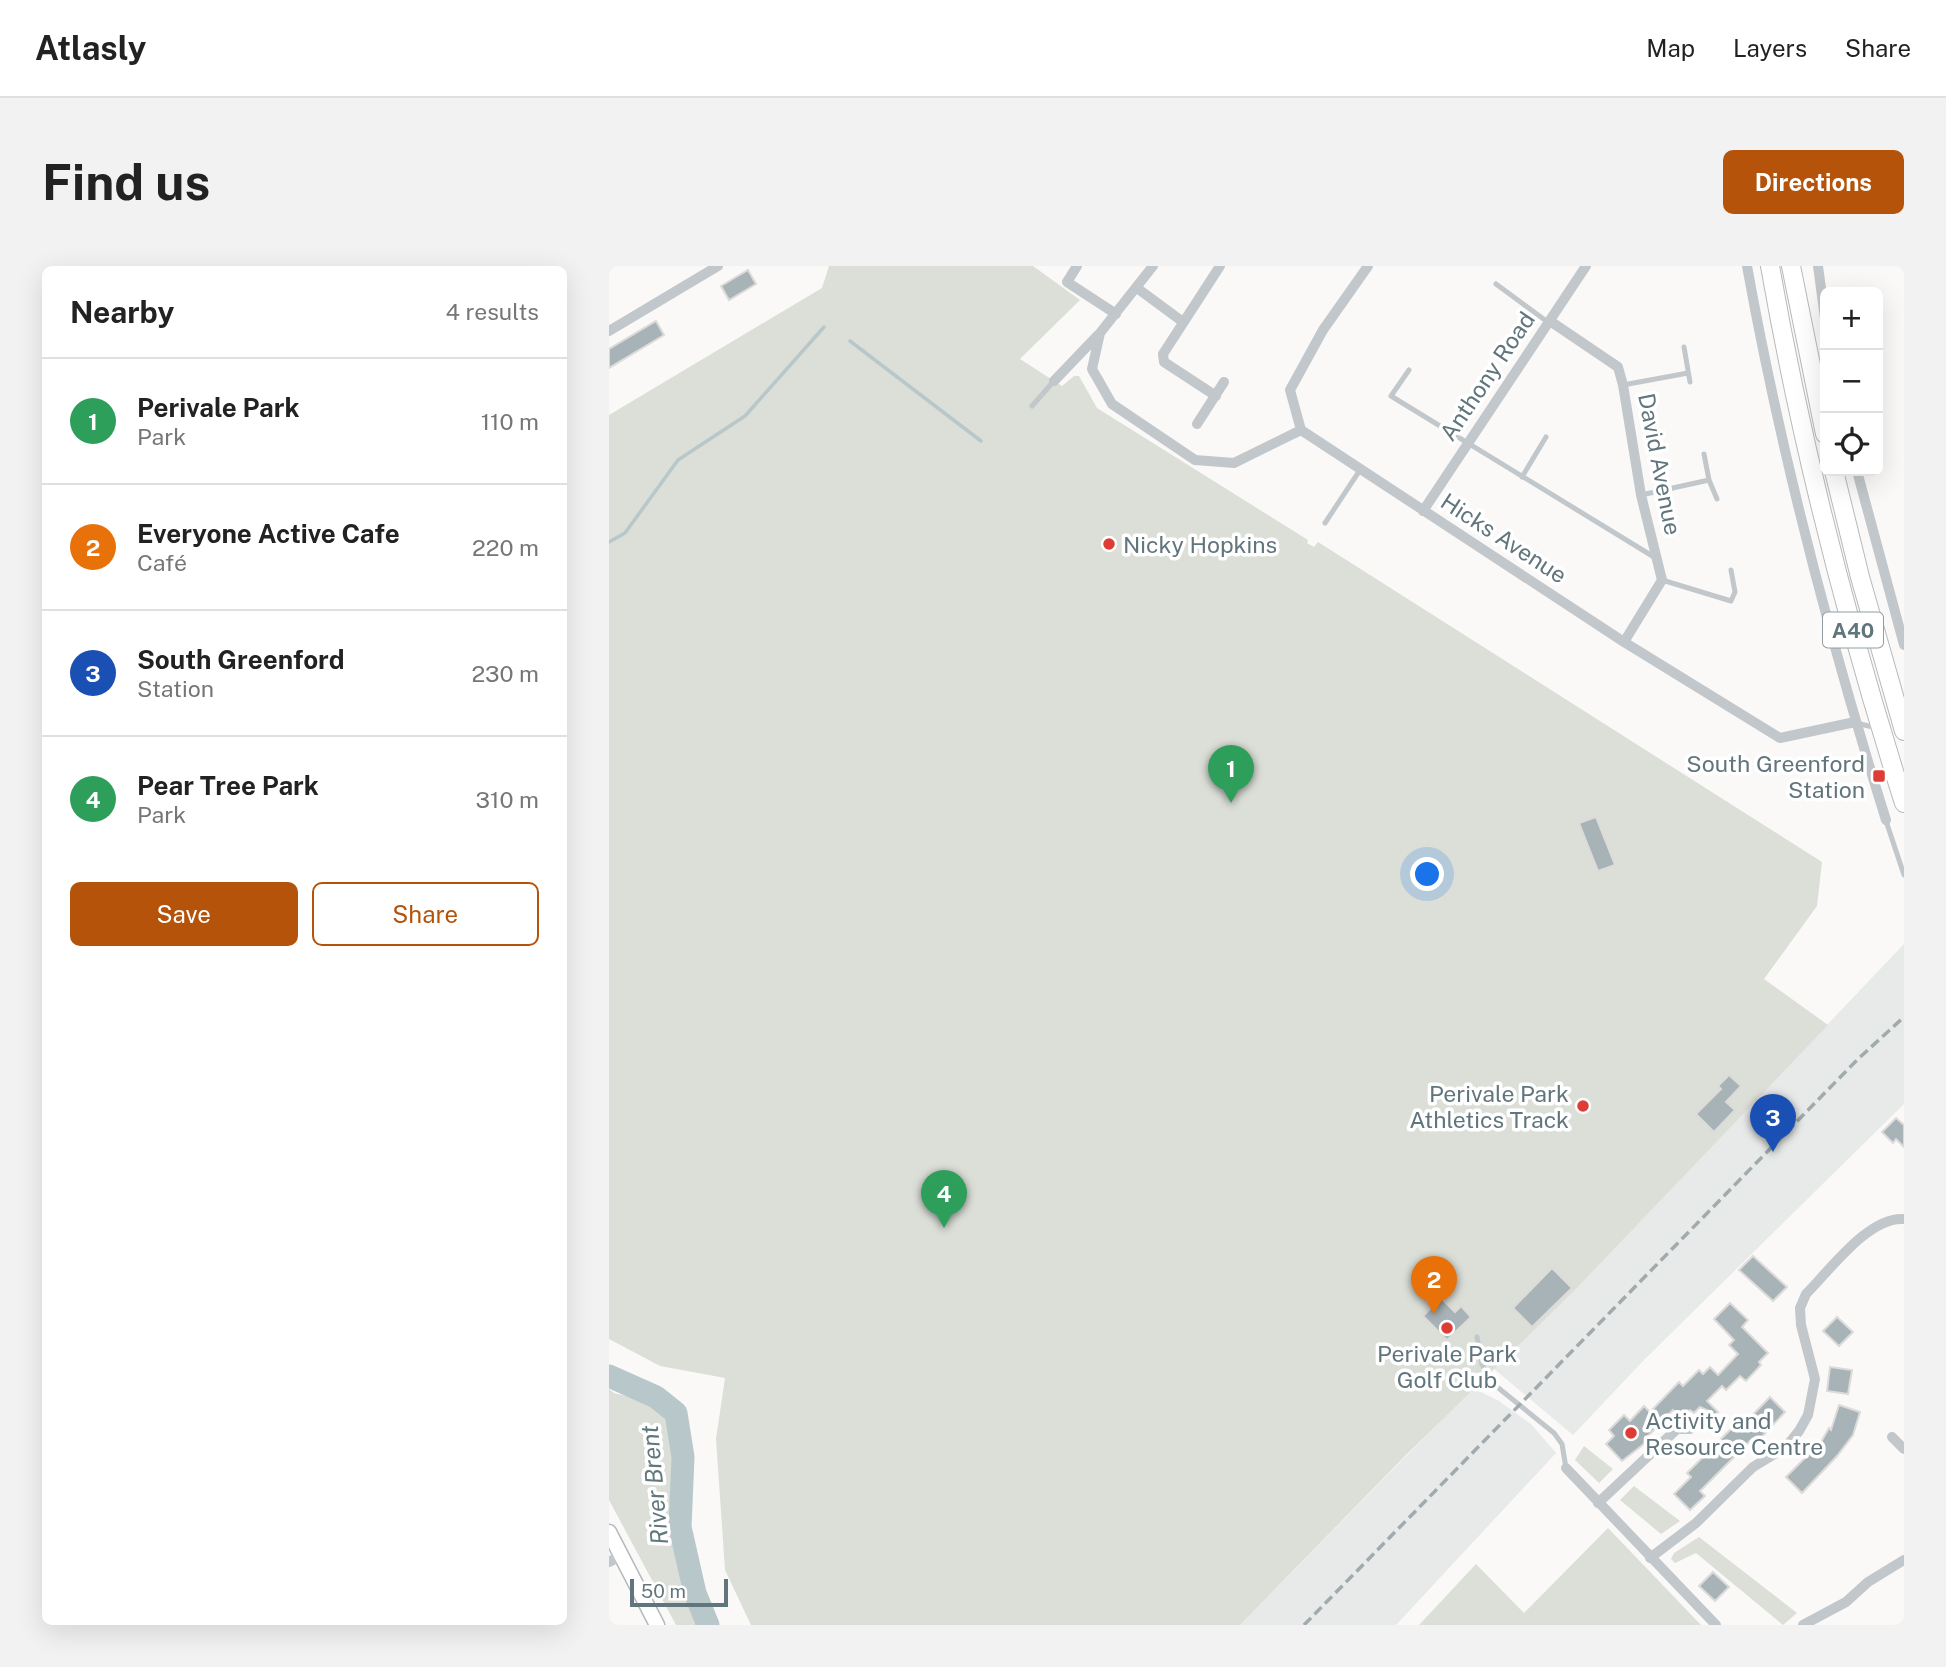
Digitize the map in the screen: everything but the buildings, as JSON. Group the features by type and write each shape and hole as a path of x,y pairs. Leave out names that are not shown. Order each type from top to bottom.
{"highway":[{"name":"A40","path":"1760,266 1780,319"},
{"name":"A40","path":"1770,266 1840,585 1880,729 1904,803"},
{"path":"1792,269 1821,413"},
{"name":"A40","path":"1834,476 1904,731"}],"main road":[{"path":"609,1532 615,1559 657,1625"}],"street":[{"path":"609,331 718,266"},
{"path":"1077,266 1067,282 1116,314"},
{"path":"1054,381 1100,333 1153,266"},
{"path":"1216,396 1164,362 1163,354 1220,266"},
{"path":"1100,333 1092,369 1112,404 1195,460 1234,464 1301,430 1290,390 1323,330 1369,266"},
{"path":"1747,266 1779,428 1855,722 1886,820"},
{"path":"1818,266 1821,287"},
{"name":"Anthony Road","path":"1423,511 1549,322 1581,268"},
{"path":"1137,288 1183,322"},
{"name":"David Avenue","path":"1549,322 1618,367 1641,495 1662,580"},
{"path":"1197,424 1224,382"},
{"name":"Hicks Avenue","path":"1301,430 1624,642 1780,738 1855,722"},
{"path":"1858,476 1904,645"},
{"path":"1624,642 1662,580"},
{"path":"1650,1558 1696,1523 1752,1467 1786,1447 1799,1431 1808,1415 1814,1387 1801,1325 1800,1308 1806,1294 1875,1224 1892,1218 1904,1219"},
{"path":"1598,1503 1677,1429 1691,1429 1704,1417"},
{"path":"1892,1437 1904,1450"},
{"path":"1566,1468 1716,1625"},
{"path":"1803,1625 1846,1602 1868,1582 1904,1560"}],"lane":[{"path":"1496,284 1549,322"},
{"path":"1683,347 1690,382"},
{"path":"1409,370 1391,396 1658,560"},
{"path":"1623,385 1688,373"},
{"path":"1032,406 1054,381"},
{"path":"1522,477 1546,437"},
{"path":"1704,454 1709,480 1717,499"},
{"path":"1325,523 1360,470"},
{"path":"1641,495 1709,480"},
{"path":"1662,580 1731,601 1735,593 1731,569"},
{"path":"1855,722 1880,729"},
{"path":"1886,820 1904,875"},
{"path":"1477,1337 1482,1364 1490,1382 1554,1433 1562,1444 1566,1468"}],"shaded area":[{"path":"829,266 1033,266 1080,300 1020,359 1062,386 1074,376 1079,376 1097,408 1308,540 1307,543 1314,547 1318,542 1822,862 1817,906 1764,979 1828,1025 1574,1291 1407,1454 1240,1625 751,1625 725,1570 716,1439 725,1378 660,1366 609,1339 609,415 822,288"},
{"path":"1904,944 1904,1104 1644,1360 1573,1435 1493,1368 1574,1291"},
{"path":"1473,1388 1499,1401 1531,1424 1556,1453 1396,1625 1240,1625"},
{"path":"609,1389 614,1393 654,1404 672,1419 678,1446 672,1519 673,1543 682,1580 701,1625 676,1625 609,1500"},
{"path":"1584,1446 1613,1469 1599,1483 1575,1460"},
{"path":"1634,1486 1680,1521 1661,1534 1620,1500"},
{"path":"1608,1528 1701,1625 1419,1625 1476,1564 1524,1613"},
{"path":"1699,1537 1797,1613 1783,1625 1696,1553 1675,1563 1671,1559 1674,1553"}],"waterway":[{"path":"609,542 625,533 678,460 745,416 824,327"},
{"path":"850,341 981,441"},
{"name":"River Brent","path":"609,1376 656,1397 676,1413 683,1457 680,1527 695,1593 708,1625"}],"railway":[{"path":"1304,1625 1858,1059 1904,1017"}],"place":[{"name":"Nicky Hopkins","path":"1109,544"},
{"name":"South Greenford Station","path":"1879,776"},
{"name":"Perivale Park","path":"1231,803"},
{"name":"Perivale Park Athletics Track","path":"1583,1106"},
{"name":"South Greenford","path":"1773,1152"},
{"name":"Pear Tree Park","path":"944,1228"},
{"name":"Everyone Active Cafe","path":"1434,1314"},
{"name":"Perivale Park Golf Club","path":"1447,1328"},
{"name":"Activity and Resource Centre","path":"1631,1433"}]}
